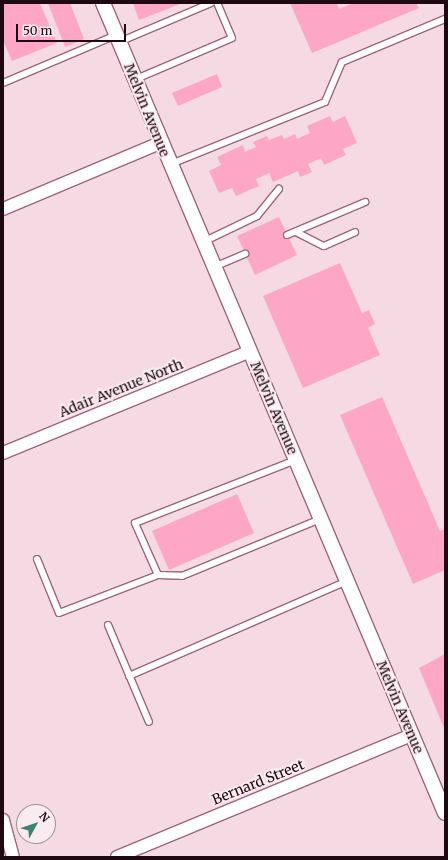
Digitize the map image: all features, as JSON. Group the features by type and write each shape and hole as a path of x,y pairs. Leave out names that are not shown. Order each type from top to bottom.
{"street":[{"name":"Melvin Avenue","path":"103,3 160,143 250,351 445,814"},
{"path":"3,209 160,143"},
{"name":"Adair Avenue North","path":"3,453 250,351"},
{"name":"Bernard Street","path":"117,857 411,735"},
{"path":"3,820 13,857"}],"lane":[{"path":"3,83 211,3"},
{"path":"134,80 232,38 217,3"},
{"path":"170,165 326,102 342,62 445,19"},
{"path":"203,242 257,216 279,189"},
{"path":"287,235 365,202"},
{"path":"296,232 324,246 355,232"},
{"path":"214,267 245,254"},
{"path":"158,575 135,523 296,460"},
{"path":"37,559 59,613 158,575 182,576 320,519"},
{"path":"129,676 347,581"},
{"path":"108,625 149,722"}],"building":[{"path":"3,3 40,3 57,43 12,61 3,40"},
{"path":"48,3 70,3 84,39 65,47"},
{"path":"133,3 183,3 139,20"},
{"path":"290,3 337,3 339,9 353,3 416,3 419,8 312,53"},
{"path":"217,74 222,87 178,106 172,93"},
{"path":"330,116 333,122 345,116 357,143 343,149 346,155 324,165 321,158 308,164 312,172 300,177 298,171 273,182 269,173 256,179 259,186 236,196 232,188 219,193 209,171 221,165 217,157 243,145 245,152 256,147 253,142 267,136 269,140 282,135 284,139 295,134 297,139 310,133 307,126"},
{"path":"279,217 297,255 255,275 237,236"},
{"path":"340,263 362,313 369,310 375,324 368,328 380,355 303,388 263,296"},
{"path":"382,397 440,531 445,529 445,570 413,584 340,415"},
{"path":"237,494 254,533 169,570 152,531"},
{"path":"445,654 445,730 419,668"}]}
